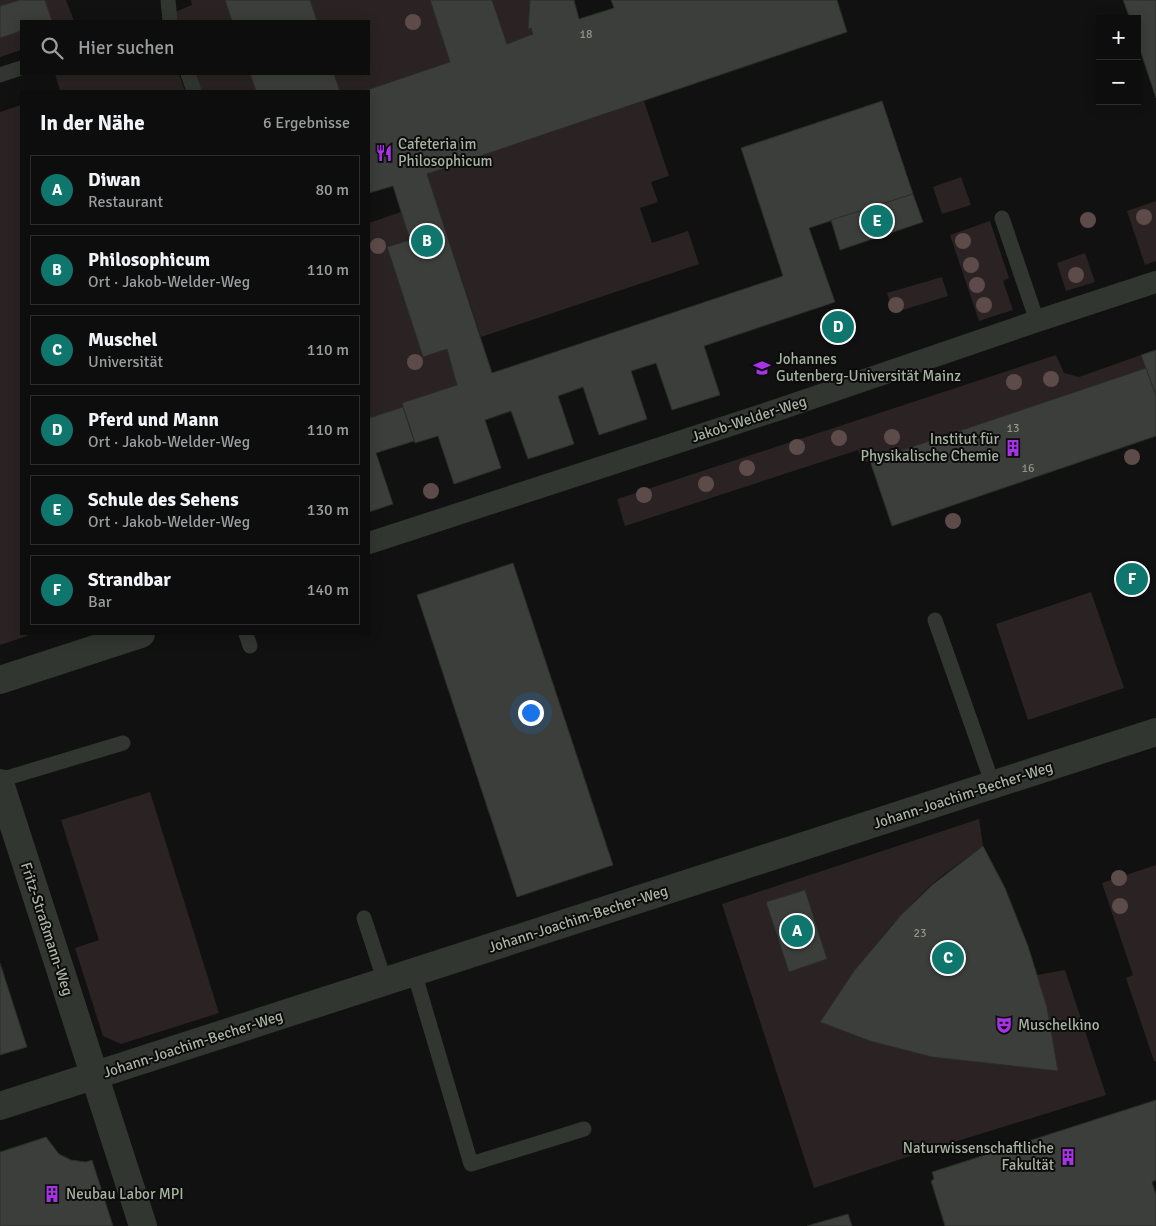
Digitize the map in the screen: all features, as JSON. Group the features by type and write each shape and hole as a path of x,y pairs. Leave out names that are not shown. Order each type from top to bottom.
{"street":[{"name":"Jakob-Welder-Weg","path":"370,543 780,409 1156,282"},
{"path":"0,680 138,635"},
{"name":"Johann-Joachim-Becher-Weg","path":"0,1106 1156,732"},
{"name":"Fritz-Straßmann-Weg","path":"0,781 143,1226"}],"lane":[{"path":"168,0 170,20"},
{"path":"0,75 20,68"},
{"path":"188,75 194,90"},
{"path":"1002,218 1037,321"},
{"path":"935,620 993,785"},
{"path":"0,781 123,743"},
{"path":"364,918 385,982"},
{"path":"414,972 470,1164 584,1129"}],"shaded area":[{"path":"0,0 66,0 74,20 20,20 20,50 0,57"},
{"path":"191,0 225,0 232,20 178,20 175,12 192,5"},
{"path":"310,0 430,0 450,62 367,90 340,90 334,75 370,75 370,20 317,20"},
{"path":"492,0 530,0 529,29 531,28 533,34 507,44"},
{"path":"55,75 179,75 185,90 60,90"},
{"path":"195,75 250,75 256,90 201,90"},
{"path":"644,101 669,176 651,182 658,202 640,208 652,243 688,231 699,264 481,337 427,174"},
{"path":"20,105 20,635 30,635 0,645 0,112"},
{"path":"961,177 971,205 942,214 933,187"},
{"path":"1156,201 1156,261 1145,265 1127,211"},
{"path":"401,212 410,240 387,248 423,357 447,349 457,385 402,403 403,407 370,418 370,223"},
{"path":"990,221 1009,278 1003,281 1013,310 979,321 950,235"},
{"path":"1085,253 1095,282 1066,291 1057,263"},
{"path":"942,277 948,296 893,313 887,293"},
{"path":"1056,355 1064,373 1079,377 1141,355 1146,368 870,461 863,463 858,450 625,526 617,499"},
{"path":"1091,592 1124,688 1028,720 996,624"},
{"path":"150,792 219,1013 121,1044 103,1036 75,948 99,940 61,820"},
{"path":"979,819 983,846 931,885 900,916 858,968 820,1022 870,1041 932,1057 1058,1071 1047,1007 1037,975 1065,970 1106,1095 814,1188 722,904"},
{"path":"1156,865 1156,1061 1154,1061 1126,978 1133,975 1102,883"}],"building":[{"path":"20,0 45,0 52,20 20,20 20,31 0,38 0,6"},
{"path":"225,0 310,0 317,20 232,20"},
{"path":"430,0 492,0 507,44 533,34 531,28 528,29 530,0 574,0 579,19 614,8 611,0 837,0 847,32 427,174 492,373 783,276 741,148 882,101 913,194 809,228 835,302 704,346 720,395 672,410 656,363 631,371 647,419 599,435 583,387 558,396 574,444 528,459 511,411 485,420 501,468 454,484 438,436 415,443 402,403 457,385 447,349 423,357 387,247 410,240 393,186 370,193 370,90 367,90 450,62"},
{"path":"1123,0 1156,0 1156,98 1141,53 1141,15 1129,15"},
{"path":"250,75 334,75 340,90 256,90"},
{"path":"913,194 923,222 840,250 831,220"},
{"path":"1156,350 1156,396 1141,355"},
{"name":"Institut für Physikalische Chemie","path":"1146,368 1156,396 1156,436 892,526 870,461"},
{"path":"403,407 414,441 376,453 393,504 370,512 370,418"},
{"path":"513,563 613,865 517,897 417,595"},
{"path":"983,846 1005,888 1028,946 1047,1007 1058,1071 932,1057 870,1041 820,1022 854,971 901,915 932,885"},
{"path":"805,890 827,959 789,972 766,902"},
{"path":"0,963 27,1047 0,1055"},
{"name":"Naturwissenschaftliche Fakultät","path":"1156,1100 1156,1180 1152,1182 1156,1195 1156,1226 945,1226 931,1181 934,1179 932,1172"},
{"name":"Neubau Labor MPI","path":"46,1137 59,1154 71,1160 86,1162 92,1160 113,1226 0,1226 0,1152"},
{"path":"848,1214 852,1226 807,1226"}],"place":[{"name":"Cafeteria im Philosophicum","path":"384,153"},
{"name":"Schule des Sehens","path":"877,221"},
{"name":"Philosophicum","path":"427,241"},
{"name":"Pferd und Mann","path":"838,327"},
{"name":"Johannes Gutenberg-Universität Mainz","path":"762,368"},
{"name":"Institut für Physikalische Chemie","path":"1013,448"},
{"name":"Strandbar","path":"1132,579"},
{"name":"Diwan","path":"797,931"},
{"name":"Muschel","path":"948,958"},
{"name":"Muschelkino","path":"1004,1025"},
{"name":"Naturwissenschaftliche Fakultät","path":"1068,1157"},
{"name":"Neubau Labor MPI","path":"52,1194"}]}
